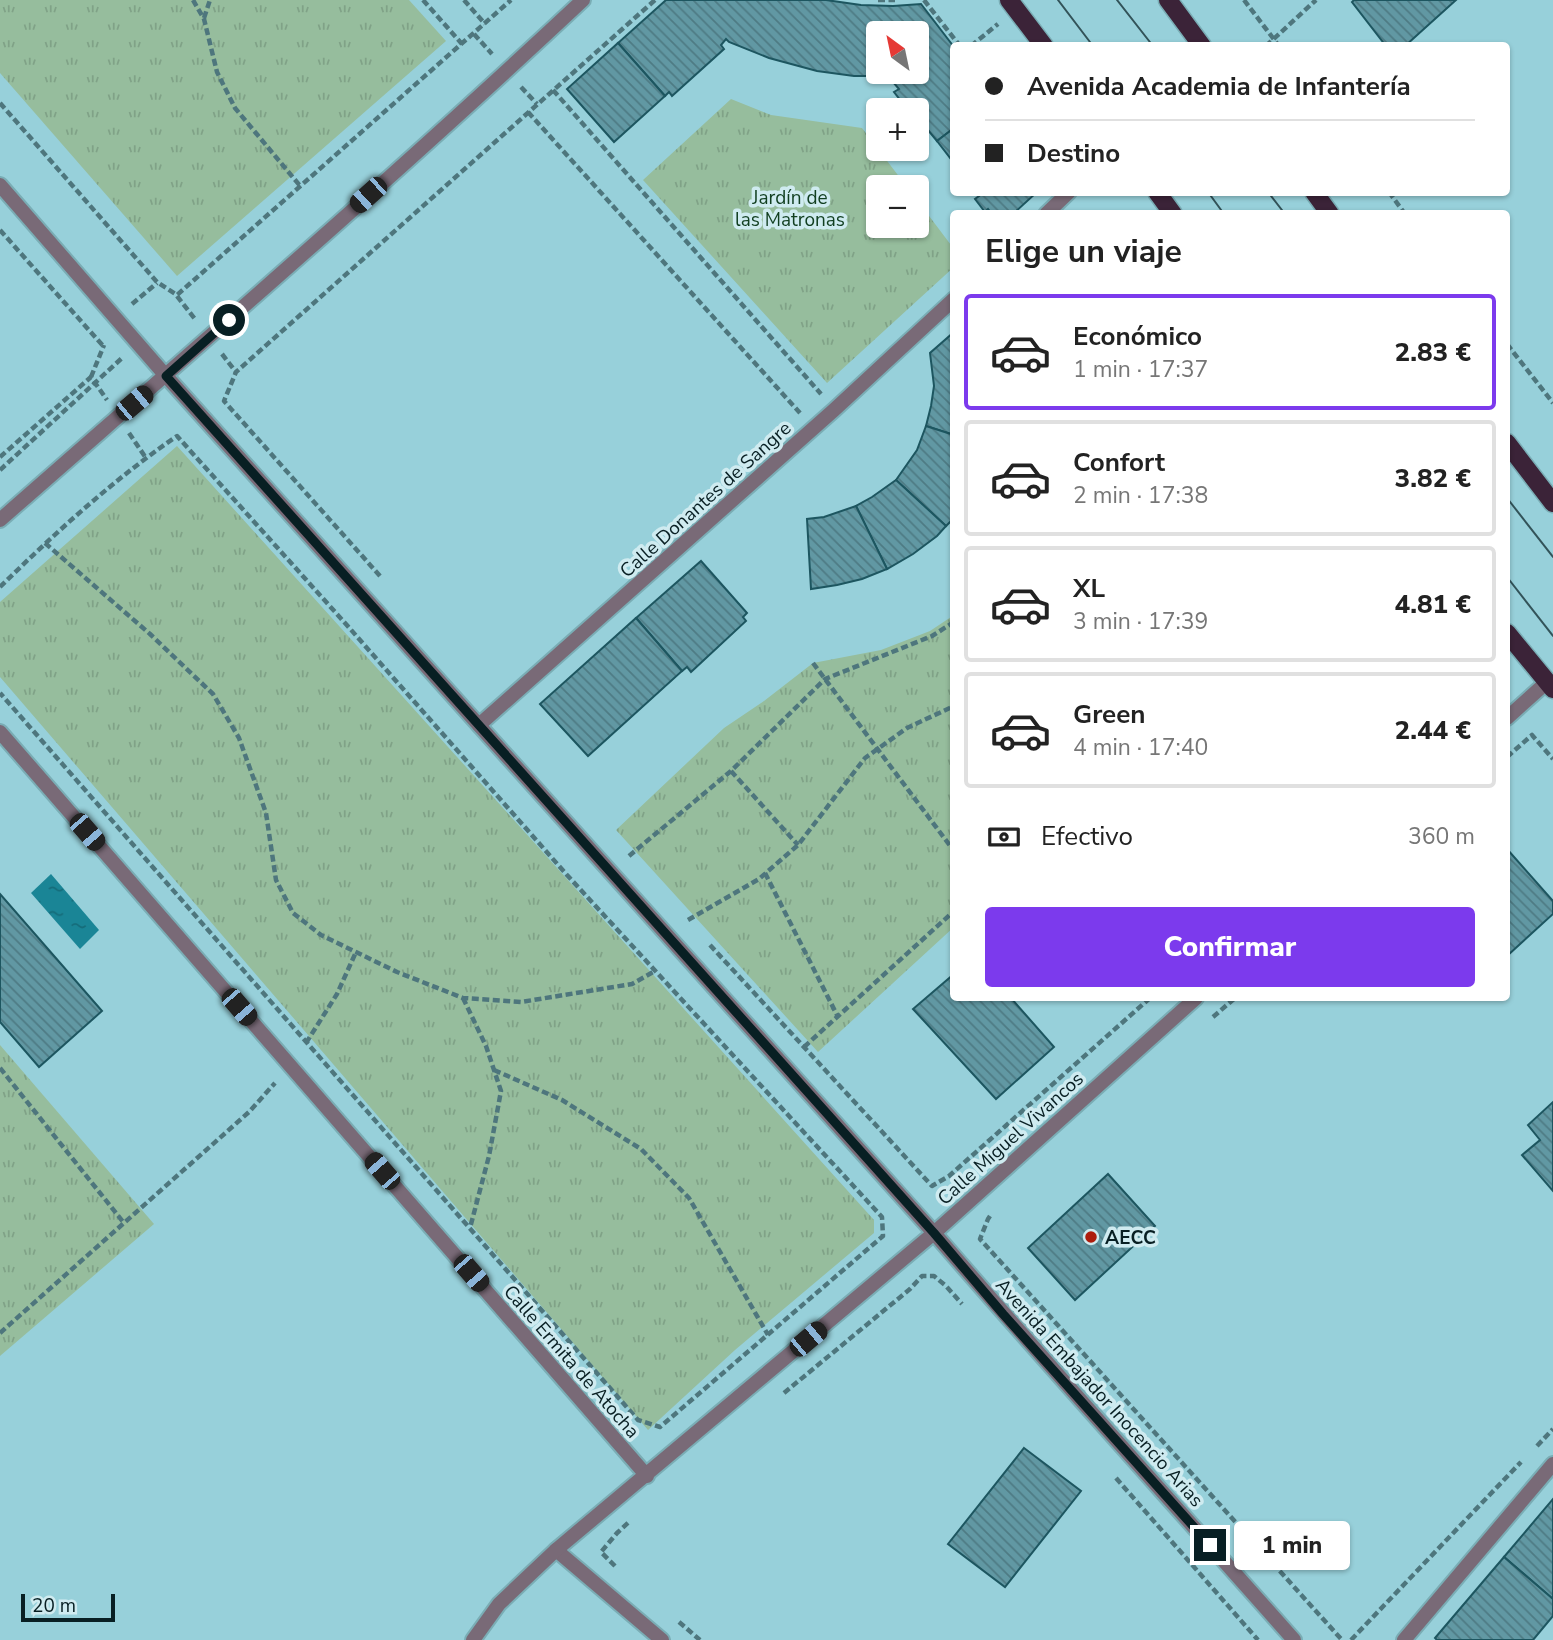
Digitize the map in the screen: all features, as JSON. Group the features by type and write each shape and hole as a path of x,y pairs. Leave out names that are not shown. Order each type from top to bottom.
{"main road":[{"path":"1009,0 1041,42"},
{"path":"1168,0 1199,42"},
{"path":"1510,447 1553,503"},
{"path":"1510,637 1550,685"}],"street":[{"path":"0,520 166,376 583,0"},
{"name":"Avenida Embajador Inocencio Arias","path":"0,185 166,376 934,1233 1294,1640"},
{"path":"1050,210 1065,196"},
{"name":"Calle Donantes de Sangre","path":"479,725 834,410 950,303"},
{"path":"1510,716 1550,685"},
{"name":"Calle Ermita de Atocha","path":"0,732 646,1476"},
{"name":"Calle Miguel Vivancos","path":"473,1640 499,1604 556,1550 934,1233 1193,1001"},
{"path":"1404,1640 1553,1464"},
{"path":"556,1550 662,1640"}],"path":[{"path":"193,0 204,19 217,72 234,108 301,187"},
{"path":"204,19 210,0"},
{"path":"423,0 463,44"},
{"path":"464,0 485,23"},
{"path":"0,103 158,282 177,295 510,0"},
{"path":"380,576 224,401 236,372 655,0"},
{"path":"878,0 895,0"},
{"path":"924,0 957,42"},
{"path":"1244,0 1276,42"},
{"path":"1271,42 1316,0"},
{"path":"553,90 834,410"},
{"path":"528,113 813,428"},
{"path":"0,230 104,346"},
{"path":"0,470 138,343"},
{"path":"1510,348 1553,403"},
{"path":"0,457 91,377 146,458"},
{"path":"0,587 45,543 146,458 177,436 567,875 882,1217 883,1236 660,1427 638,1420 0,693"},
{"path":"45,543 150,634 213,694 239,738 266,813 276,880 293,913 321,935 397,972 463,998 521,1002 632,984 655,971"},
{"path":"637,865 629,856 731,771 825,679 932,636 950,625"},
{"path":"813,663 950,846"},
{"path":"679,911 688,920 759,879 798,845 865,758 907,729 950,708"},
{"path":"1510,754 1532,735 1553,760"},
{"path":"1510,745 1515,750"},
{"path":"731,771 798,845"},
{"path":"765,873 838,1017"},
{"path":"804,1047 950,915"},
{"path":"707,941 932,1186 950,1176 1147,1001"},
{"path":"0,1332 249,1112 290,1066 337,994 356,952"},
{"path":"463,998 486,1046 501,1091 489,1156 470,1228"},
{"path":"1204,1025 1232,1001"},
{"path":"0,1068 124,1223"},
{"path":"494,1070 562,1100 641,1149 689,1198 768,1335"},
{"path":"998,1209 988,1219 980,1239 1342,1640"},
{"path":"783,1393 910,1289 922,1276 934,1276 964,1307"},
{"path":"1534,1449 1553,1429"},
{"path":"1351,1640 1524,1459"},
{"path":"1109,1469 1258,1640"},
{"path":"621,1573 601,1552 637,1515"},
{"path":"670,1615 700,1640"}],"green space":[{"path":"0,0 409,0 446,41 177,276 0,73"},
{"name":"Jardín de las Matronas","path":"731,99 771,115 862,128 866,133 866,161 887,161 898,175 866,175 866,238 929,238 929,216 950,244 950,271 827,383 643,180"},
{"path":"177,446 874,1220 874,1233 735,1350 648,1430 0,677 0,602"},
{"path":"950,618 950,931 818,1052 616,830 724,728 813,663 881,650 930,631"},
{"path":"0,1045 154,1224 0,1356"}],"water":[{"path":"51,874 99,930 80,949 31,893"}],"building":[{"path":"666,0 826,0 861,5 921,4 950,42 950,131 937,141 929,131 929,98 899,98 894,92 899,89 895,84 929,84 929,21 866,21 866,76 817,71 769,58 726,39 721,45 724,49 672,96 669,92 665,96 618,43"},
{"path":"1456,0 1409,42 1383,42 1352,2"},
{"path":"618,43 665,96 614,142 567,89"},
{"path":"950,131 950,158 937,141"},
{"path":"979,196 1033,196 1017,210 983,210 975,199"},
{"path":"950,336 950,434 926,426 934,386 930,353"},
{"path":"926,426 950,434 950,522 946,526 896,480 917,450"},
{"path":"896,480 946,526 913,554 887,569 856,506"},
{"path":"856,506 887,569 862,579 811,589 807,519 824,517"},
{"path":"701,561 747,613 743,617 746,621 691,672 687,667 682,671 636,618"},
{"path":"636,618 682,671 588,756 540,704"},
{"path":"1510,852 1553,901 1553,914 1510,953"},
{"path":"0,894 102,1011 39,1067 0,1022"},
{"path":"950,977 950,1001 1014,1001 1054,1047 996,1099 913,1009"},
{"path":"1553,1102 1553,1191 1522,1155 1540,1140 1528,1125"},
{"name":"AECC","path":"1108,1174 1155,1226 1075,1300 1028,1248"},
{"path":"1024,1448 1081,1491 1005,1587 948,1544"},
{"path":"1553,1499 1553,1599 1504,1557"},
{"path":"1504,1557 1553,1599 1553,1616 1533,1640 1437,1640 1435,1638"}],"tram line":[{"path":"1058,0 1090,42"},
{"path":"1117,0 1150,42"},
{"path":"1211,196 1221,210"},
{"path":"1271,196 1282,210"},
{"path":"1510,502 1553,557"},
{"path":"1510,581 1553,636"}],"place":[{"name":"AECC","path":"1091,1237"}],"route":[{"path":"229,320 166,376 1210,1545"}]}
